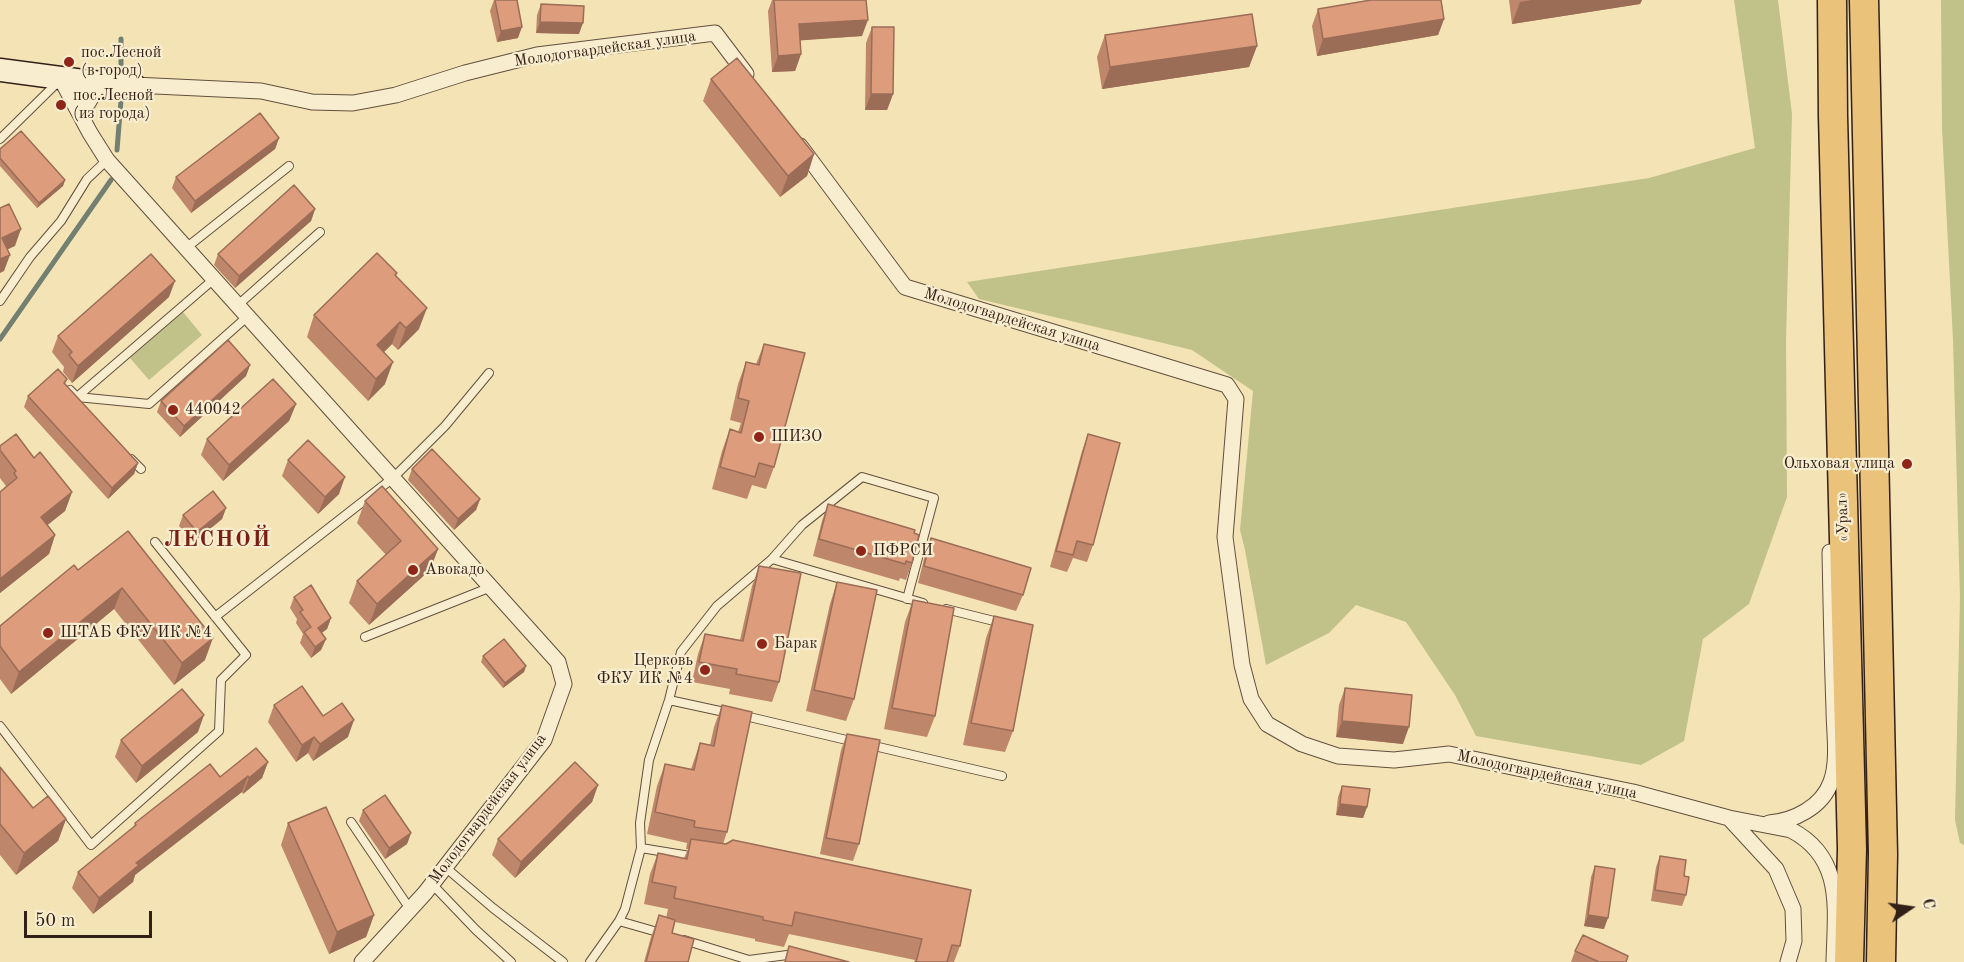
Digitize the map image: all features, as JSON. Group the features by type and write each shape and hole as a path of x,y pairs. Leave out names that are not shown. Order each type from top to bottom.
{"highway":[{"name":"«Урал»","path":"1832,0 1836,250 1852,849 1849,962"},
{"name":"«Урал»","path":"1864,0 1883,854 1881,962"}],"street":[{"name":"Молодогвардейская улица","path":"0,70 91,82 261,91 312,102 353,103 396,95 465,73 537,56 715,33 758,90"},
{"name":"Молодогвардейская улица","path":"61,79 107,160 558,662 564,684 544,740 410,909 362,962"},
{"path":"75,101 88,103 94,93 91,82"},
{"name":"Молодогвардейская улица","path":"793,137 906,287 1227,385 1236,399 1225,537 1242,665 1251,699 1267,724 1302,744 1338,756 1394,760 1449,754 1633,792 1729,818 1760,823"},
{"path":"1760,823 1787,820 1807,811 1827,792 1834,771 1828,446 1836,250"},
{"path":"1729,818 1776,869 1789,899 1793,909 1794,941 1788,962"},
{"path":"1760,823 1791,830 1800,835 1816,849 1828,867 1835,892 1834,962"}],"lane":[{"path":"0,139 61,79"},
{"path":"0,300 30,257 61,221 87,179 107,160"},
{"path":"186,248 289,166"},
{"path":"77,397 149,404 321,232"},
{"path":"77,397 214,279"},
{"path":"215,617 393,478 445,426 489,373"},
{"path":"61,379 84,405"},
{"path":"126,453 141,469"},
{"path":"590,962 625,909 641,848 640,823 649,759 669,700 681,652 717,606 772,559 802,525 862,477 934,498 907,599"},
{"path":"0,726 91,845 219,731 221,680 246,655 155,542"},
{"path":"772,559 930,605"},
{"path":"365,638 491,587"},
{"path":"942,608 1010,625"},
{"path":"669,700 1002,776"},
{"path":"351,822 410,909"},
{"path":"641,848 708,859"},
{"path":"444,866 493,908 563,962"},
{"path":"431,883 476,930 511,962"},
{"path":"619,921 749,961 795,954 804,957"}],"green space":[{"path":"1734,0 1778,0 1792,114 1786,341 1787,497 1749,604 1703,639 1684,741 1641,765 1476,736 1455,695 1406,622 1356,605 1329,633 1266,665 1240,530 1253,391 1192,350 979,299 967,282 1649,178 1755,148"},
{"path":"1941,0 1964,0 1964,845 1960,843 1955,820 1960,598 1953,340 1942,128"},
{"path":"183,312 202,335 149,380 130,358"}],"building":[{"path":"495,0 517,0 522,27 501,31"},
{"path":"774,0 866,0 868,20 799,24 801,54 778,56"},
{"path":"1371,0 1441,0 1444,19 1323,39 1318,9"},
{"path":"541,4 584,6 583,23 540,22"},
{"path":"1252,14 1257,46 1110,67 1105,35"},
{"path":"872,27 894,27 893,94 871,94"},
{"path":"737,58 814,154 788,176 711,79"},
{"path":"260,113 279,138 195,201 176,177"},
{"path":"21,131 65,180 39,203 0,158 0,149"},
{"path":"294,185 315,209 239,276 218,254"},
{"path":"9,204 21,229 2,238 10,255 0,259 0,208"},
{"path":"377,253 427,308 406,328 400,322 377,345 393,362 376,379 314,315"},
{"path":"151,254 175,281 78,366 69,355 72,352 58,336"},
{"path":"228,340 250,365 184,426 161,401"},
{"name":"ШИЗО","path":"764,344 805,353 774,467 759,463 755,477 720,467 730,429 741,433 749,401 738,398 746,362 759,365"},
{"path":"58,369 67,379 64,383 138,463 112,488 28,396"},
{"path":"273,379 296,404 229,465 207,439"},
{"path":"16,434 34,458 40,452 72,492 41,517 55,535 0,579 0,492 17,478 14,473 16,471 0,450 0,446"},
{"path":"1088,434 1120,443 1093,545 1077,541 1073,555 1056,551"},
{"path":"308,440 345,477 325,497 288,460"},
{"path":"432,449 480,499 458,519 412,469"},
{"path":"382,486 438,549 377,604 357,581 401,541 365,501"},
{"path":"213,491 226,508 197,532 183,515"},
{"path":"828,504 915,530 914,533 919,535 912,563 906,561 905,564 819,539"},
{"path":"128,531 213,638 182,663 122,588 19,672 0,646 0,626 74,565 78,570"},
{"path":"931,538 1031,568 1023,595 924,566"},
{"name":"Барак","path":"759,566 801,573 779,682 736,674 737,669 699,662 705,634 743,641"},
{"name":"Барак","path":"837,582 877,590 854,699 814,690"},
{"path":"311,585 331,618 318,628 326,639 315,647 304,632 311,627 300,612 303,610 294,597"},
{"path":"913,600 954,608 935,716 892,708"},
{"path":"994,616 1033,625 1013,731 971,723"},
{"path":"504,639 526,666 505,683 483,656"},
{"path":"302,686 323,716 342,703 354,720 320,744 314,737 302,745 274,705"},
{"path":"1345,688 1412,695 1409,727 1342,721"},
{"path":"182,689 204,715 142,766 121,740"},
{"path":"722,705 752,712 727,832 694,827 695,821 655,812 665,764 694,770 700,743 714,746"},
{"path":"847,734 880,740 859,844 826,838"},
{"path":"256,748 268,762 136,863 139,865 99,898 78,872 136,825 135,823 210,764 220,777"},
{"path":"575,762 598,785 521,862 498,839"},
{"path":"0,767 33,808 48,796 66,819 24,853 0,824"},
{"path":"1342,786 1370,789 1367,807 1340,804"},
{"path":"385,795 411,833 389,848 363,810"},
{"path":"326,807 374,915 337,932 288,823"},
{"path":"691,839 726,844 733,840 971,890 960,946 952,945 947,962 916,962 922,939 795,912 792,926 763,920 763,917 674,898 676,887 652,882 658,853 687,859"},
{"path":"1660,856 1686,860 1684,876 1689,877 1686,895 1655,890"},
{"path":"1595,866 1615,869 1608,918 1588,915"},
{"path":"659,915 675,920 672,933 694,939 688,962 646,962"},
{"path":"1583,935 1628,956 1626,962 1599,962 1575,951"},
{"path":"789,946 849,962 785,962"}],"waterway":[{"path":"121,39 121,70"},
{"path":"117,150 121,100"},
{"path":"0,339 111,180"}],"place":[{"name":"пос.Лесной (в город)","path":"69,62"},
{"name":"пос.Лесной (из города)","path":"61,105"},
{"name":"440042","path":"173,410"},
{"name":"ШИЗО","path":"759,437"},
{"name":"Ольховая улица","path":"1907,464"},
{"name":"ПФРСИ","path":"861,551"},
{"name":"Авокадо","path":"413,570"},
{"name":"ШТАБ ФКУ ИК №4","path":"48,633"},
{"name":"Барак","path":"762,644"},
{"name":"Церковь ФКУ ИК №4","path":"705,670"}],"district":[{"name":"ЛЕСНОЙ","path":"218,540"}]}
